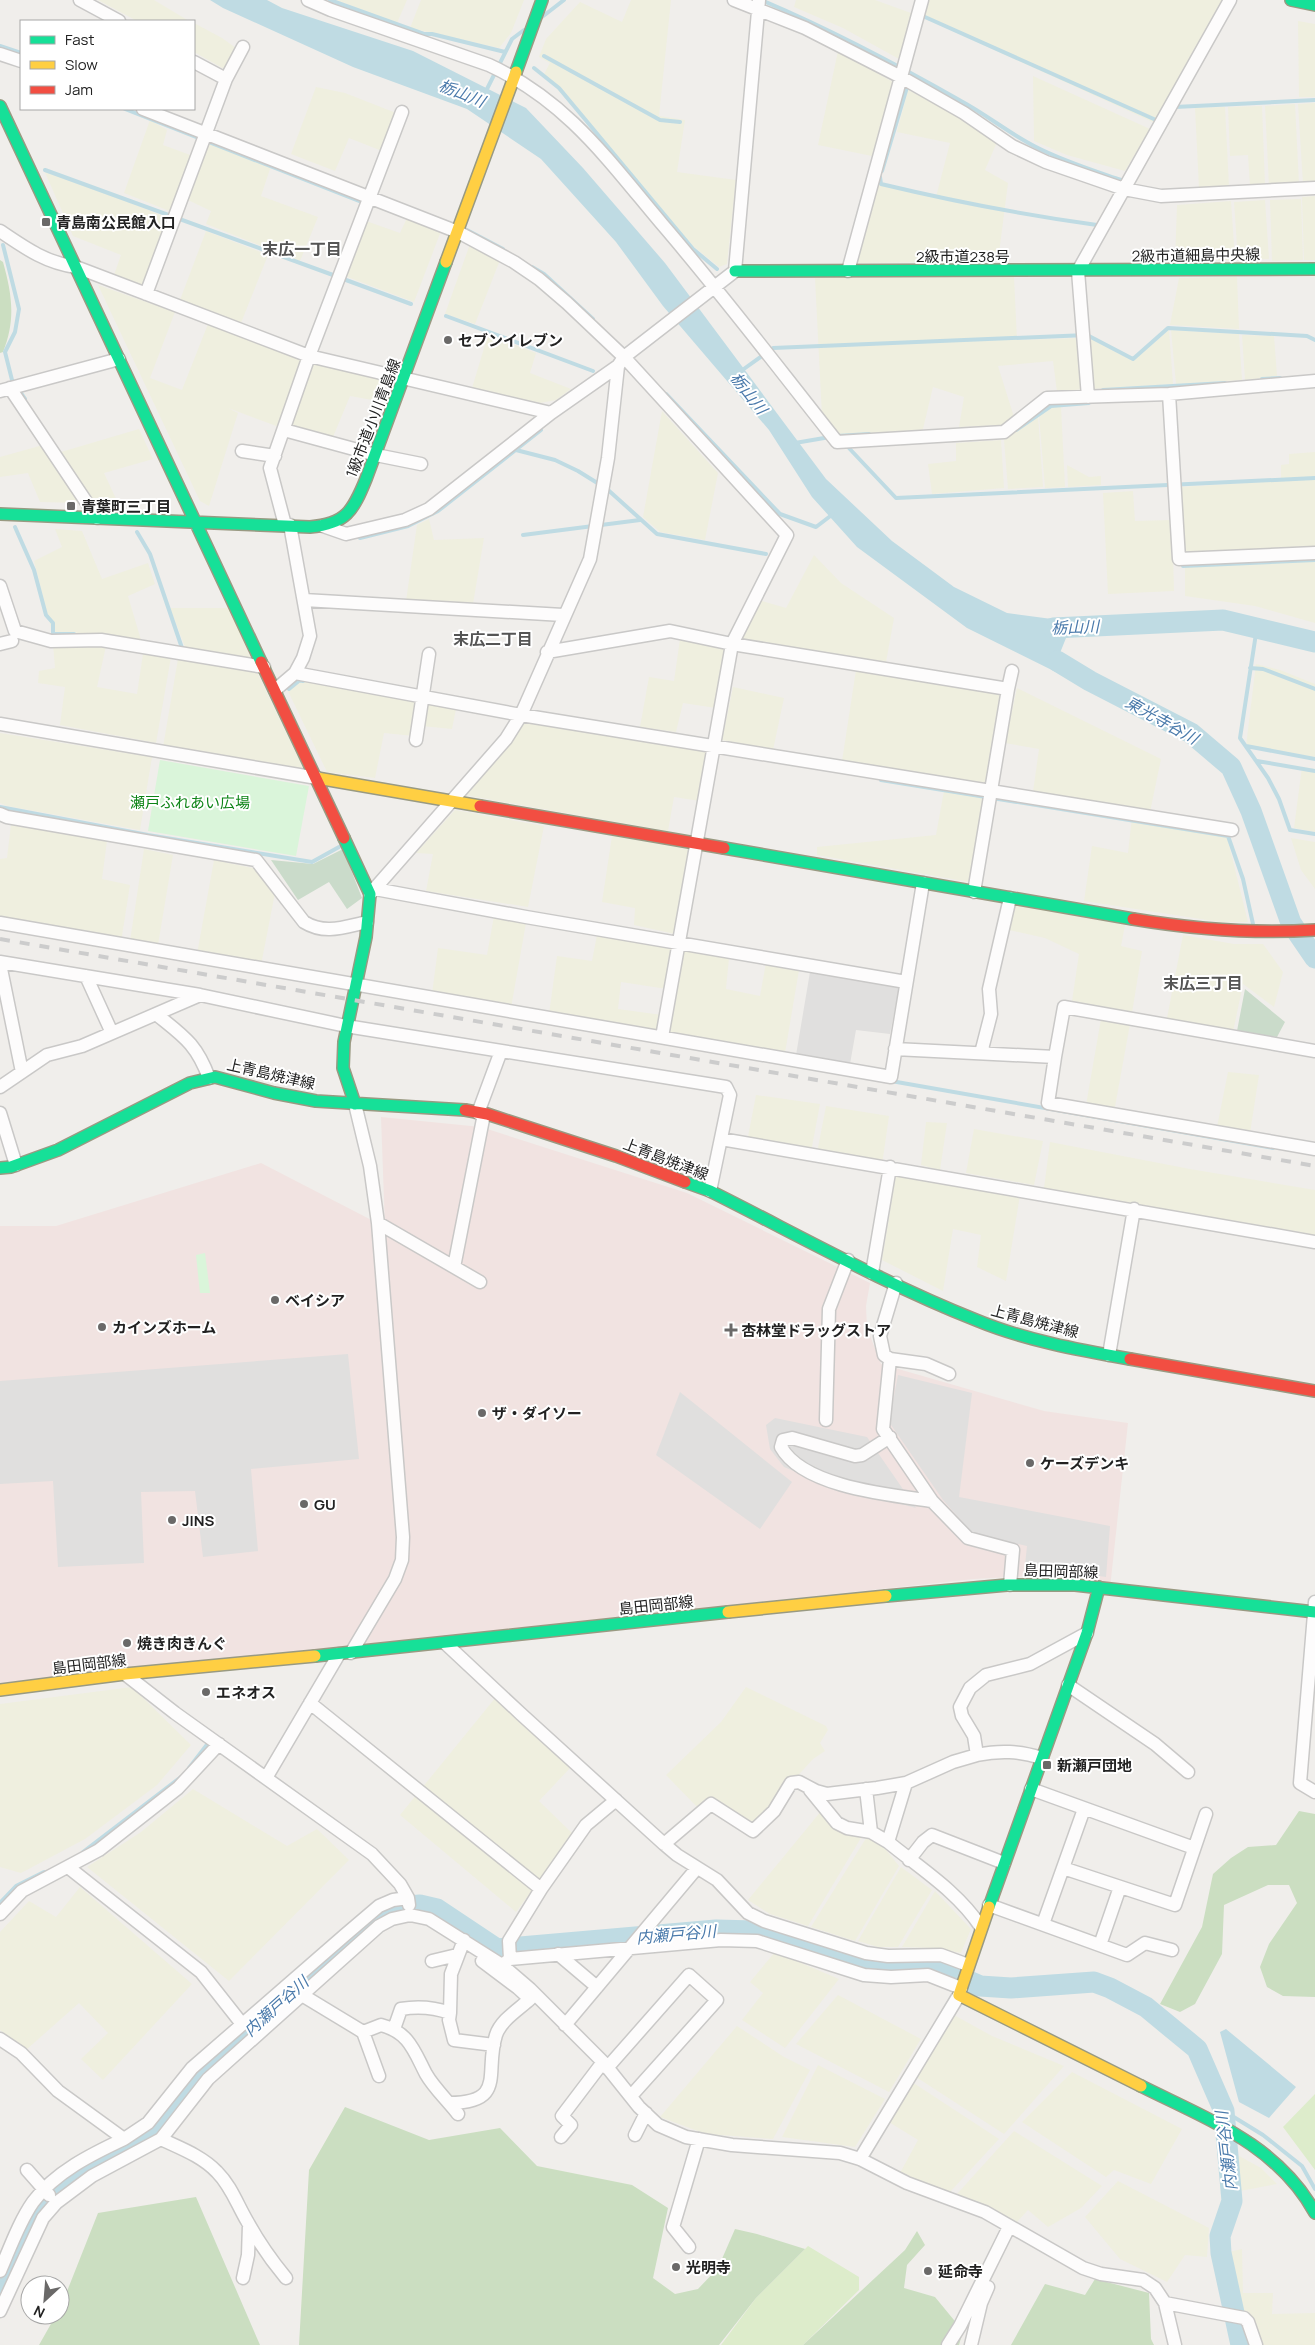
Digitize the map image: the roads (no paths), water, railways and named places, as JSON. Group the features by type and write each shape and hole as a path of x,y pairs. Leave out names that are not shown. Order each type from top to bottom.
{"street":[{"path":"80,0 118,20"},
{"path":"308,0 331,10 489,65 560,109 591,140 714,288 837,442 1004,432 1047,398 1169,394 1315,381"},
{"name":"1級市道小川青島線","path":"0,514 323,526 344,518 358,496 376,455 488,150 509,77 528,39 542,0"},
{"path":"734,0 758,5 901,77 964,113 1012,146 1046,162 1124,189 1161,196 1315,188"},
{"path":"848,271 922,0"},
{"path":"1088,397 1078,271 1230,0"},
{"path":"1290,0 1315,6"},
{"path":"323,526 346,534 405,520 429,509 735,271 758,5"},
{"path":"146,294 226,79 243,47"},
{"path":"0,54 20,61"},
{"path":"195,63 226,79"},
{"path":"0,106 372,892 356,985 346,1026 343,1065 355,1104 370,1166 378,1223 403,1537 402,1560 395,1579 310,1703 266,1778"},
{"path":"145,110 206,135 370,193 458,232 514,262 539,280 621,361 787,535 732,644 662,1037"},
{"path":"275,690 295,673 303,658 310,636 287,525 270,468 309,356 402,112"},
{"path":"0,231 35,255 59,265 76,267 309,356 404,380 552,413"},
{"name":"2級市道細島中央線","path":"1078,271 1315,269"},
{"name":"2級市道238号","path":"735,271 1078,271"},
{"path":"96,518 5,389 119,359"},
{"path":"372,892 506,739 518,720 590,559 608,458 621,361"},
{"path":"1169,394 1178,559 1315,553"},
{"path":"284,430 376,455 421,464"},
{"path":"242,452 275,456"},
{"path":"0,586 15,630 51,641 101,640 264,667"},
{"path":"304,600 563,616"},
{"path":"547,652 662,631 1008,689"},
{"path":"416,740 429,654"},
{"path":"974,892 1012,671"},
{"path":"295,673 518,720 714,753 991,790 1232,830"},
{"path":"0,724 1163,924 1216,930 1278,933 1315,930"},
{"path":"0,814 256,860 304,922 313,928 323,930 368,922"},
{"path":"0,924 891,1077 924,883"},
{"path":"372,892 906,982"},
{"path":"981,1053 990,1014 989,989 1010,898"},
{"path":"22,1072 0,963 200,995 346,1026 726,1087 730,1095 710,1192"},
{"path":"86,976 112,1033"},
{"path":"0,1087 47,1055 82,1046 200,995"},
{"path":"1315,1050 1064,1007 1048,1103 1315,1149"},
{"path":"156,1014 192,1043 202,1058 208,1078"},
{"path":"895,1049 1055,1057"},
{"path":"454,1267 481,1113 501,1051"},
{"name":"上青島焼津線","path":"0,1168 16,1165 58,1150 190,1083 208,1078 225,1078 287,1096 355,1104 451,1108 481,1113 616,1156 710,1192 872,1272 977,1321 1034,1338 1110,1355 1315,1391"},
{"path":"0,1113 16,1165"},
{"path":"721,1139 1134,1209 1315,1242"},
{"path":"872,1272 890,1167"},
{"path":"1110,1355 1134,1209"},
{"path":"378,1223 480,1282"},
{"path":"826,1420 829,1309 848,1260"},
{"path":"896,1283 880,1336 884,1355 890,1359 926,1364 949,1374"},
{"path":"890,1359 883,1429 932,1501 968,1538 1013,1550 1010,1585"},
{"path":"890,1437 862,1455 855,1456 792,1438 783,1440 780,1447 790,1460 814,1476 849,1487 932,1501"},
{"name":"島田岡部線","path":"0,1690 125,1674 345,1654 915,1592 1010,1585 1099,1587 1315,1612"},
{"path":"860,2160 960,1991 1087,1633 1099,1587"},
{"path":"1315,1602 1300,1783 1315,1792"},
{"path":"977,1755 974,1736 962,1716 960,1707 970,1688 986,1675 1030,1664 1087,1633"},
{"path":"445,1643 664,1844 717,1880 748,1913 764,1921 866,1953 888,1956 941,1955 967,1968"},
{"path":"125,1674 218,1744 372,1854 400,1884 408,1898 410,1915"},
{"path":"1068,1685 1155,1744 1188,1772"},
{"path":"310,1703 541,1888"},
{"path":"0,1914 22,1891 99,1850 178,1788 218,1744"},
{"path":"664,1844 711,1804 752,1831 774,1811 791,1783 799,1782 827,1794 906,1783 953,1762 998,1750 1022,1752 1042,1758"},
{"path":"888,1842 906,1783"},
{"path":"804,1785 837,1823 847,1828 871,1832 888,1842 945,1886 969,1908 982,1927"},
{"path":"866,1789 871,1832"},
{"path":"1031,1789 1194,1848"},
{"path":"616,1800 586,1825 541,1888 509,1941 506,1962 605,2065 658,2125 686,2137 732,2144 840,2153 860,2160 907,2183 985,2212 1083,2268 1101,2274 1143,2280 1155,2288 1165,2303 1175,2345"},
{"path":"1043,1924 1084,1809"},
{"path":"1063,1868 1174,1906 1206,1814"},
{"path":"909,1860 923,1842 932,1835 1004,1863"},
{"path":"68,1867 201,1972 242,2024"},
{"path":"561,2021 597,1987 697,1868"},
{"path":"1100,1945 1120,1887"},
{"path":"0,2271 25,2215 35,2200 45,2190 85,2158 124,2139 148,2123 192,2068 266,2003 379,1906 393,1900 408,1898"},
{"path":"989,1905 1127,1955 1145,1943 1172,1950"},
{"path":"0,2311 40,2223 56,2202 86,2180 162,2137 208,2079 379,1926 392,1919 410,1915 429,1919 461,1947 518,1988 540,2009 561,2021"},
{"path":"432,1961 461,1947 506,1962 558,1954 630,1947 721,1940 757,1941 864,1974 891,1977 928,1975 1239,2135 1277,2162 1301,2189 1315,2212"},
{"path":"461,1947 451,1974 449,2020 454,2040 494,2045"},
{"path":"558,1954 597,1987"},
{"path":"562,2138 571,2125 562,2116 605,2065 688,1975 717,2000 631,2096"},
{"path":"302,1995 363,2032 379,2076"},
{"path":"450,2103 475,2100 485,2093 492,2080 496,2034 506,2020 530,1999"},
{"path":"266,2003 277,2017"},
{"path":"394,2029 400,2009 422,2007 450,2013"},
{"path":"363,2032 381,2024 402,2034 414,2046 427,2075 458,2114"},
{"path":"0,2038 21,2053 58,2090 124,2139"},
{"path":"635,2135 646,2113"},
{"path":"148,2123 162,2137 216,2170 228,2184 249,2225 269,2258 286,2278"},
{"path":"689,2248 673,2227 699,2139"},
{"path":"76,2165 86,2180"},
{"path":"28,2170 56,2202"},
{"path":"25,2215 40,2223"},
{"path":"243,2278 248,2255 249,2225"},
{"path":"948,2345 1012,2229"},
{"path":"971,2345 981,2304 1012,2229"},
{"path":"1165,2303 1236,2316 1248,2322 1256,2345"}],"water":[{"path":"210,0 267,0 282,8 413,51 526,108 583,168 665,263 826,479 892,541 954,587 1007,613 1082,623 1080,634 1066,638 1060,653 1083,671 1080,684 967,628 857,547 812,497 769,430 663,306 616,242 541,159 467,109 353,67 223,8"},
{"path":"1226,2029 1296,2087 1269,2118 1239,2102 1220,2032"}],"waterway":[{"path":"330,0 424,34 432,34 505,52"},
{"path":"542,17 564,0"},
{"path":"761,0 887,60 971,106 1036,147 1067,161 1121,180 1123,186"},
{"path":"925,17 1156,120"},
{"path":"485,93 512,39 524,30"},
{"path":"0,46 20,53"},
{"path":"544,56 660,120 680,122"},
{"path":"534,68 559,88 693,249 717,269"},
{"path":"882,171 908,84"},
{"path":"1175,107 1315,100"},
{"path":"128,110 359,201"},
{"path":"45,170 333,275"},
{"path":"880,177 881,184 934,196 1015,212 1097,225"},
{"path":"463,228 503,249"},
{"path":"3,245 19,309 15,332 5,352 12,380 25,399"},
{"path":"532,267 544,274 593,319"},
{"path":"346,280 411,304"},
{"path":"446,316 593,371"},
{"path":"741,371 773,348 1087,335 1133,359 1168,328 1307,336 1315,340"},
{"path":"1262,379 1280,378"},
{"path":"1103,390 1225,383"},
{"path":"666,394 780,514 816,527 833,514"},
{"path":"1016,430 1051,406 1089,403"},
{"path":"360,538 408,526 438,511 541,430"},
{"path":"837,436 869,434"},
{"path":"795,443 830,437"},
{"path":"847,446 896,498 1315,478"},
{"path":"516,450 555,460 578,471 607,489 657,534 766,554"},
{"path":"523,535 640,520"},
{"path":"15,527 34,570 46,615 53,623 53,634 74,634"},
{"path":"137,532 150,554 182,648"},
{"path":"1183,566 1315,560"},
{"name":"栃山川","path":"1053,628 1223,620 1315,642"},
{"path":"1257,627 1240,738 1268,778 1279,799 1290,830 1315,834"},
{"name":"東光寺谷川","path":"1057,661 1090,681 1191,733 1231,767 1251,811 1291,923 1315,958"},
{"path":"1250,668 1263,669 1315,689"},
{"path":"289,689 300,680 303,681"},
{"path":"1246,746 1315,759"},
{"path":"1257,761 1315,771"},
{"path":"881,780 1228,836 1243,879 1253,924"},
{"path":"0,807 148,835 312,862 339,847"},
{"path":"891,1081 1273,1148"},
{"path":"189,1768 209,1742"},
{"path":"83,1852 181,1777"},
{"path":"0,1903 16,1886 44,1872"},
{"name":"内瀬戸谷川","path":"0,2294 29,2227 43,2203 65,2182 90,2165 146,2135 157,2126 181,2094 199,2075 378,1916 397,1907 420,1905 437,1909 497,1949 716,1930 755,1931 842,1959 878,1966 918,1964 941,1969 980,1986 1011,1988 1094,1982 1110,1988 1146,2007 1197,2049 1224,2111 1232,2201 1220,2236 1221,2253 1241,2345"},
{"path":"1224,2111 1263,2135 1302,2166 1315,2189"}],"railway":[{"path":"0,939 1315,1166"}],"place":[{"name":"青島南公民館入口","path":"46,222"},
{"name":"セブンイレブン","path":"448,340"},
{"name":"青葉町三丁目","path":"71,506"},
{"name":"ベイシア","path":"275,1300"},
{"name":"カインズホーム","path":"102,1327"},
{"name":"杏林堂ドラッグストア","path":"731,1330"},
{"name":"ザ・ダイソー","path":"482,1413"},
{"name":"ケーズデンキ","path":"1030,1463"},
{"name":"GU","path":"304,1504"},
{"name":"JINS","path":"172,1520"},
{"name":"焼き肉きんぐ","path":"127,1643"},
{"name":"エネオス","path":"206,1692"},
{"name":"新瀬戸団地","path":"1047,1765"},
{"name":"光明寺","path":"676,2267"},
{"name":"延命寺","path":"928,2271"}],"district":[{"name":"末広一丁目","path":"302,249"},
{"name":"末広二丁目","path":"493,639"},
{"name":"末広三丁目","path":"1203,983"}],"park label":[{"name":"瀬戸ふれあい広場","path":"190,802"}]}
